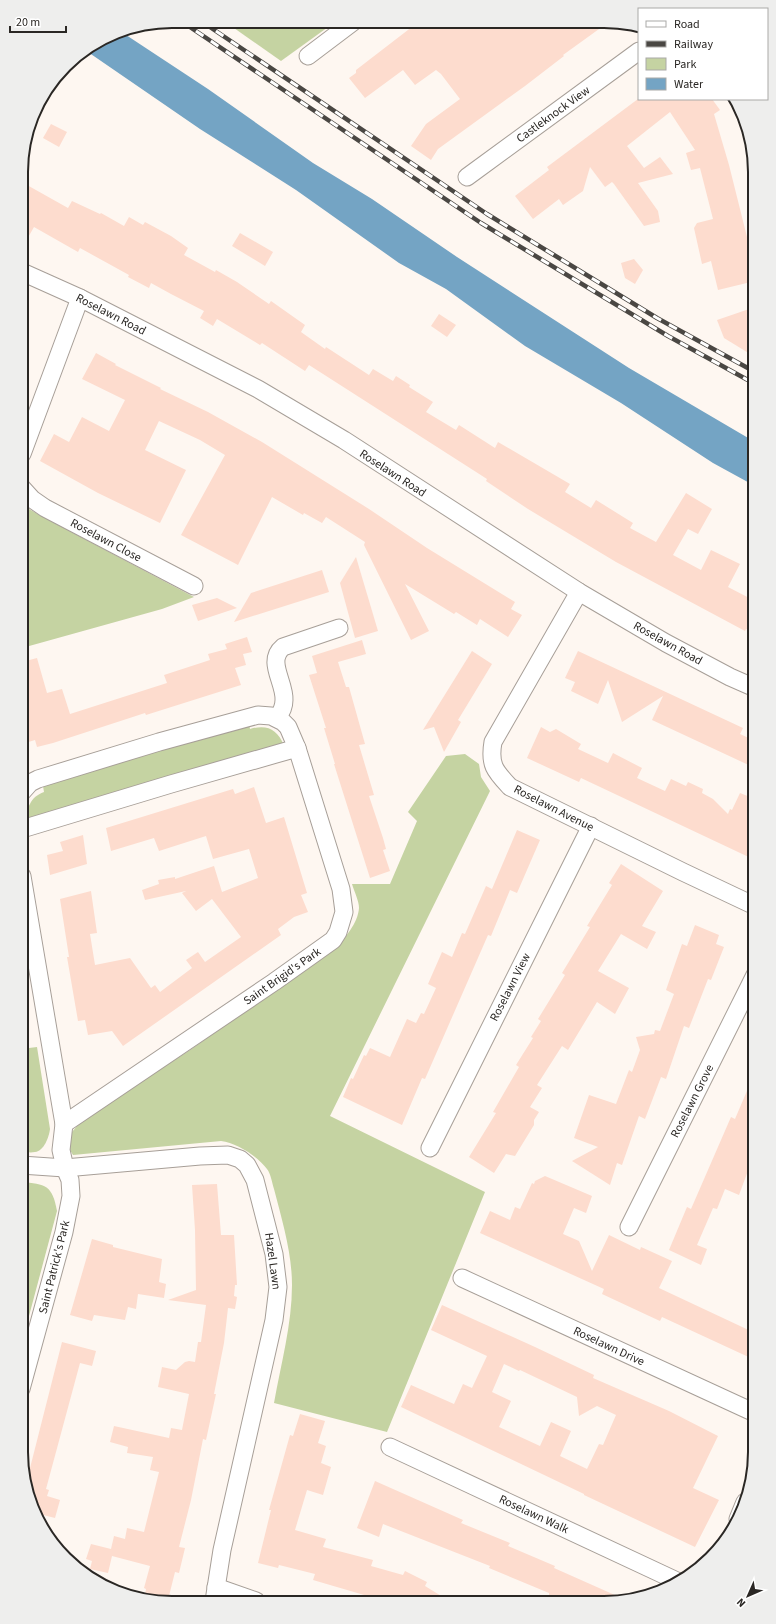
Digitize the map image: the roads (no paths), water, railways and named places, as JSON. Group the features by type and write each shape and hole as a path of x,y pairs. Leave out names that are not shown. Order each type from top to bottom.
{"street":[{"path":"308,56 345,28"},
{"name":"Castleknock View","path":"467,178 638,52"},
{"name":"Roselawn Road","path":"28,275 80,298 258,389 345,441 579,592 670,645 748,685"},
{"path":"28,438 80,298"},
{"name":"Roselawn Close","path":"28,495 45,508 194,586"},
{"name":"Roselawn Avenue","path":"579,592 493,742 491,761 495,769 510,787 682,872 748,903"},
{"path":"28,785 38,779 159,742 258,715 277,718 284,701 276,667 276,657 278,651 283,647 339,628"},
{"name":"Saint Brigid's Park","path":"64,1124 280,978 333,940 338,932 344,912 341,889 297,748 288,728 277,718"},
{"path":"28,828 171,784 297,748"},
{"name":"Roselawn View","path":"430,1148 591,826"},
{"path":"28,911 64,1124 61,1150 65,1168"},
{"name":"Roselawn Grove","path":"629,1227 748,989"},
{"name":"Hazel Lawn","path":"28,1165 65,1168 228,1155 240,1160 248,1166 255,1180 274,1254 278,1287 277,1302 222,1550 215,1594 227,1596"},
{"name":"Saint Patrick's Park","path":"28,1364 60,1247 71,1196 70,1180 65,1168"},
{"name":"Roselawn Drive","path":"462,1278 748,1411"},
{"name":"Roselawn Walk","path":"390,1447 672,1579"}],"water":[{"path":"127,36 208,89 313,163 372,199 457,257 629,368 748,438 748,482 713,463 621,403 525,346 446,289 399,263 296,190 200,129 90,53 108,43"}],"railway":[{"path":"191,28 481,223 668,336 748,380"},
{"path":"211,28 487,214 657,318 748,368"}]}
